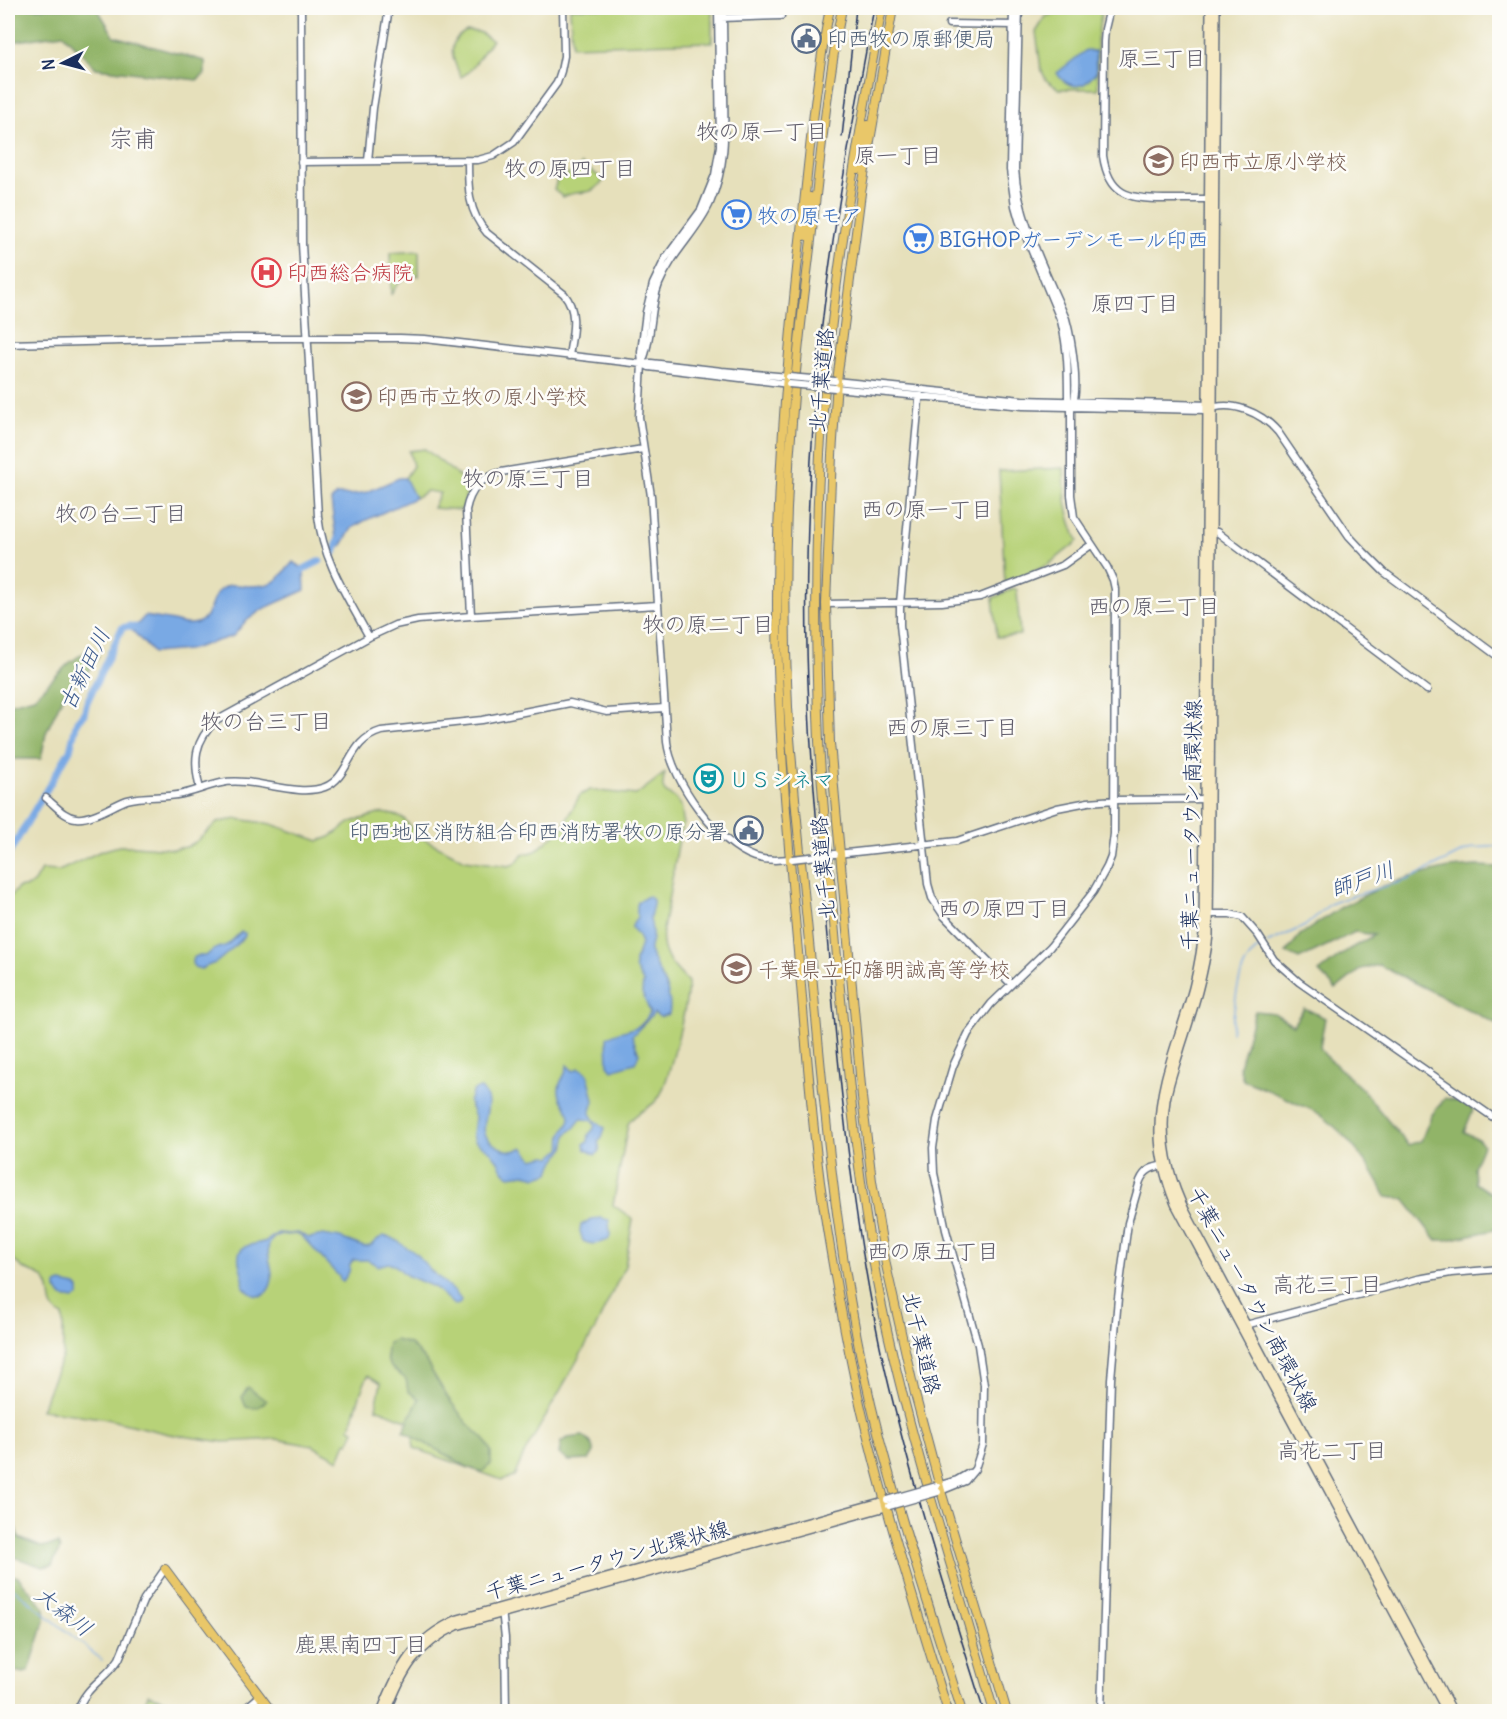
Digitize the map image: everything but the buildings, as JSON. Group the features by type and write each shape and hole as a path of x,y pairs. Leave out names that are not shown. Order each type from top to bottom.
{"main road":[{"name":"北千葉道路","path":"830,8 818,77 781,458 777,601 780,714 820,1181 847,1341 859,1396 886,1503 948,1712"},
{"name":"北千葉道路","path":"842,8 829,83 794,393 786,583 788,705 831,1167 851,1306 871,1402 896,1495 962,1712"},
{"name":"北千葉道路","path":"882,8 847,207 834,300 820,454 816,603 817,695 822,786 851,1108 867,1227 880,1298 897,1376 923,1473 994,1712"},
{"name":"北千葉道路","path":"893,8 855,229 836,385 826,604 830,743 837,854 862,1097 876,1202 895,1311 939,1489 1006,1712"},
{"name":"千葉ニュータウン南環状線","path":"1210,8 1207,914 1198,968 1161,1099 1158,1130 1169,1188 1175,1203 1244,1325 1454,1712"},
{"name":"千葉ニュータウン南環状線","path":"1211,199 1216,8"},
{"path":"805,291 805,253 817,129 818,77"},
{"path":"847,207 854,191 874,103 879,93"},
{"name":"千葉ニュータウン南環状線","path":"1207,799 1211,531 1209,407"},
{"name":"千葉ニュータウン南環状線","path":"1244,1325 1447,1712"},
{"name":"千葉ニュータウン北環状線","path":"381,1712 398,1670 422,1642 452,1622 886,1503"},
{"path":"165,1569 272,1712"},
{"name":"千葉ニュータウン北環状線","path":"387,1712 402,1675 428,1643 457,1626 502,1609"}],"street":[{"path":"301,8 302,244 320,534 327,559 369,637"},
{"path":"368,161 373,108 389,8"},
{"path":"301,162 468,161 486,159 508,147 554,88 560,76 564,61 563,8"},
{"path":"717,8 720,18"},
{"path":"723,8 720,18 720,146 715,175 701,210 665,259 653,284 646,312 641,352 638,408 651,504 667,747 679,779 710,824 727,840 750,855 770,861 957,841 1065,806 1088,801 1207,799"},
{"path":"886,1503 939,1489 966,1476 978,1461 983,1444 984,1373 943,1218 934,1173 933,1148 938,1120 958,1054 981,1015 1050,947 1100,882 1113,847 1116,600 1110,573 1076,522 1072,511 1071,404 1068,354 1063,327 1019,220 1011,187 1015,25 1013,8"},
{"path":"1015,25 1019,8"},
{"path":"1110,8 1104,42 1103,156 1105,169 1111,181 1134,198 1211,199"},
{"path":"720,18 782,16"},
{"path":"949,24 1015,25"},
{"path":"468,161 470,202 483,228 570,301 574,317 569,356"},
{"path":"8,344 236,338 425,339 642,364 650,367 920,393 1023,406 1071,404 1231,407 1246,410 1268,422 1278,432 1349,536 1384,572 1500,658"},
{"path":"920,393 900,603 901,643 928,884 939,909 1011,984"},
{"path":"471,616 466,510 470,495 477,485 489,476 501,472 643,449"},
{"path":"1211,531 1217,532 1427,690"},
{"path":"826,604 955,601 980,597 1063,565 1091,545"},
{"path":"200,789 196,769 197,750 207,731 216,721 395,625 413,621 471,616 658,605"},
{"path":"46,798 63,813 77,818 95,814 138,797 161,798 235,782 303,790 326,787 337,779 354,750 364,739 375,733 482,720 570,703 606,712 664,708"},
{"path":"1207,914 1230,914 1242,917 1258,935 1274,960 1299,981 1500,1122"},
{"path":"1101,1712 1109,1423 1119,1298 1129,1218 1142,1175 1150,1168 1166,1165"},
{"path":"1244,1325 1418,1279 1451,1273 1500,1269"},
{"path":"77,1712 90,1688 116,1663 144,1599 165,1569"},
{"path":"502,1609 506,1638 507,1712"},
{"path":"241,1712 260,1696"}],"green space":[{"path":"8,8 97,8 114,36 205,61 205,74 197,80 96,68 63,34 11,42 8,65"},
{"path":"570,8 712,8 712,42 572,46"},
{"path":"1102,8 1097,40 1098,89 1059,89 1046,80 1041,69 1036,32 1046,16 1075,10"},
{"path":"467,31 479,32 492,40 469,72 461,77 452,51 456,40"},
{"path":"582,164 604,180 589,192 569,194 563,197 554,190 558,176 571,174"},
{"path":"419,251 419,276 402,281 391,295 390,253"},
{"path":"425,449 472,487 466,495 462,510 433,508 440,493 427,491 415,498 405,478 413,466 409,451"},
{"path":"1064,468 1067,506 1078,541 1048,565 1005,584 999,471"},
{"path":"1014,588 1017,590 1020,635 997,637 993,598"},
{"path":"91,648 99,656 85,675 65,692 46,733 41,759 8,759 8,704 34,697 69,663"},
{"path":"665,773 664,790 680,804 684,823 679,839 663,930 665,953 688,982 682,1022 659,1097 652,1105 631,1119 628,1124 613,1205 633,1219 625,1266 594,1331 523,1456 514,1477 502,1480 414,1448 411,1422 376,1408 381,1383 368,1375 350,1428 354,1430 339,1460 313,1446 276,1439 223,1442 169,1434 102,1418 41,1410 63,1355 63,1316 54,1308 44,1279 23,1269 8,1254 8,899 18,888 29,886 41,870 59,871 101,851 119,846 173,849 187,847 218,822 238,819 271,824 319,841 330,837 351,822 382,813 394,815 403,818 420,837 465,860 509,866 516,863 522,855 536,851 562,828 580,795 590,790 636,795"},
{"path":"1499,867 1499,1025 1379,965 1361,969 1336,989 1319,972 1348,950 1374,935 1355,932 1299,959 1286,953 1300,935 1340,908 1381,887 1410,877 1449,868"},
{"path":"1304,1008 1325,1018 1320,1047 1324,1054 1362,1089 1408,1145 1421,1141 1431,1116 1445,1098 1468,1104 1473,1110 1464,1132 1477,1138 1483,1145 1474,1167 1475,1183 1499,1198 1499,1229 1447,1240 1436,1240 1404,1199 1386,1197 1357,1151 1329,1122 1312,1110 1243,1080 1239,1066 1255,1011 1274,1013 1293,1025"},
{"path":"395,1340 410,1344 425,1360 448,1398 467,1423 484,1439 491,1451 491,1464 482,1472 469,1468 403,1431 419,1399 408,1391 406,1379 392,1368 387,1360 388,1343"},
{"path":"248,1387 266,1401 257,1407 246,1407 242,1397"},
{"path":"583,1436 591,1443 594,1452 589,1460 569,1461 559,1454 561,1442 568,1438"},
{"path":"8,1524 15,1526 19,1538 41,1547 58,1544 60,1549 52,1565 43,1567 8,1555"},
{"path":"8,1574 18,1577 44,1607 45,1620 29,1671 24,1673 8,1670"},
{"path":"148,1694 195,1711 142,1711"}],"water":[{"path":"1086,50 1095,51 1096,73 1086,83 1080,85 1065,82 1057,73"},
{"path":"399,478 405,478 415,498 352,528 342,545 337,546 331,501 336,495 367,492"},
{"path":"293,562 304,569 305,590 263,609 245,622 233,636 188,650 153,653 132,630 145,616 186,624 199,622 205,618 217,593 222,588 232,585 265,585 279,578"},
{"path":"648,896 653,900 650,919 652,939 650,951 667,989 669,1014 660,1017 654,1013 632,1036 639,1054 635,1063 612,1070 608,1065 607,1038 641,1024 650,1012 642,993 643,982 635,968 641,944 632,928 637,917 638,902"},
{"path":"241,932 245,933 245,936 218,961 201,969 194,967 192,963 195,957 206,956 213,950 227,945"},
{"path":"567,1065 573,1071 579,1068 588,1074 594,1101 591,1115 605,1128 598,1141 599,1152 595,1155 585,1149 584,1144 588,1142 589,1134 595,1125 591,1120 581,1119 567,1134 564,1149 553,1164 550,1173 537,1177 525,1174 510,1176 502,1170 491,1152 475,1141 473,1135 475,1117 469,1102 473,1091 480,1088 486,1095 488,1103 484,1127 490,1142 509,1151 523,1147 533,1159 552,1157 561,1149 562,1135 570,1120 559,1091"},
{"path":"592,1219 609,1220 608,1240 593,1244 583,1241 581,1225"},
{"path":"278,1233 298,1233 309,1238 323,1235 340,1238 364,1247 370,1246 384,1236 394,1239 418,1255 461,1300 459,1304 454,1305 434,1287 406,1275 396,1266 388,1263 378,1266 368,1260 353,1260 349,1272 343,1281 340,1280 339,1276 306,1241 300,1235 295,1234 286,1235 281,1234 270,1242 268,1253 272,1271 271,1285 264,1295 250,1293 243,1286 239,1262 240,1251 247,1246 266,1241"},
{"path":"61,1283 76,1286 79,1289 79,1296 74,1299 62,1297 56,1289 56,1285"}],"waterway":[{"name":"古新田川","path":"334,553 339,538"},
{"name":"古新田川","path":"299,574 320,561"},
{"name":"古新田川","path":"8,855 70,750 77,721 84,714 87,702 122,628 129,626 142,629"},
{"name":"師戸川","path":"1267,943 1305,926 1330,904 1407,880 1473,848 1500,846"},
{"name":"師戸川","path":"1231,1032 1238,984 1246,962 1262,946"},
{"name":"大森川","path":"8,1587 14,1589 102,1660"}],"railway":[{"path":"842,137 856,8"},
{"path":"874,8 831,253 819,352 808,516 807,668 812,767 843,1107 849,1160 874,1317 885,1369 919,1498 984,1712"}],"place":[{"name":"印西牧の原郵便局","path":"806,38"},
{"name":"印西市立原小学校","path":"1158,161"},
{"name":"牧の原モア","path":"736,215"},
{"name":"BIGHOPガーデンモール印西","path":"918,239"},
{"name":"印西総合病院","path":"266,272"},
{"name":"印西市立牧の原小学校","path":"356,396"},
{"name":"ＵＳシネマ","path":"708,779"},
{"name":"印西地区消防組合印西消防署牧の原分署","path":"748,831"},
{"name":"千葉県立印旛明誠高等学校","path":"737,969"}],"district":[{"name":"原三丁目","path":"1162,58"},
{"name":"牧の原一丁目","path":"762,131"},
{"name":"宗甫","path":"133,138"},
{"name":"原一丁目","path":"898,155"},
{"name":"牧の原四丁目","path":"570,168"},
{"name":"原四丁目","path":"1135,303"},
{"name":"牧の原三丁目","path":"528,478"},
{"name":"西の原一丁目","path":"927,509"},
{"name":"牧の台二丁目","path":"121,513"},
{"name":"西の原二丁目","path":"1154,606"},
{"name":"牧の原二丁目","path":"708,624"},
{"name":"牧の台三丁目","path":"266,721"},
{"name":"西の原三丁目","path":"952,727"},
{"name":"西の原四丁目","path":"1004,908"},
{"name":"西の原五丁目","path":"933,1251"},
{"name":"高花三丁目","path":"1327,1284"},
{"name":"高花二丁目","path":"1332,1450"},
{"name":"鹿黒南四丁目","path":"361,1644"}]}
